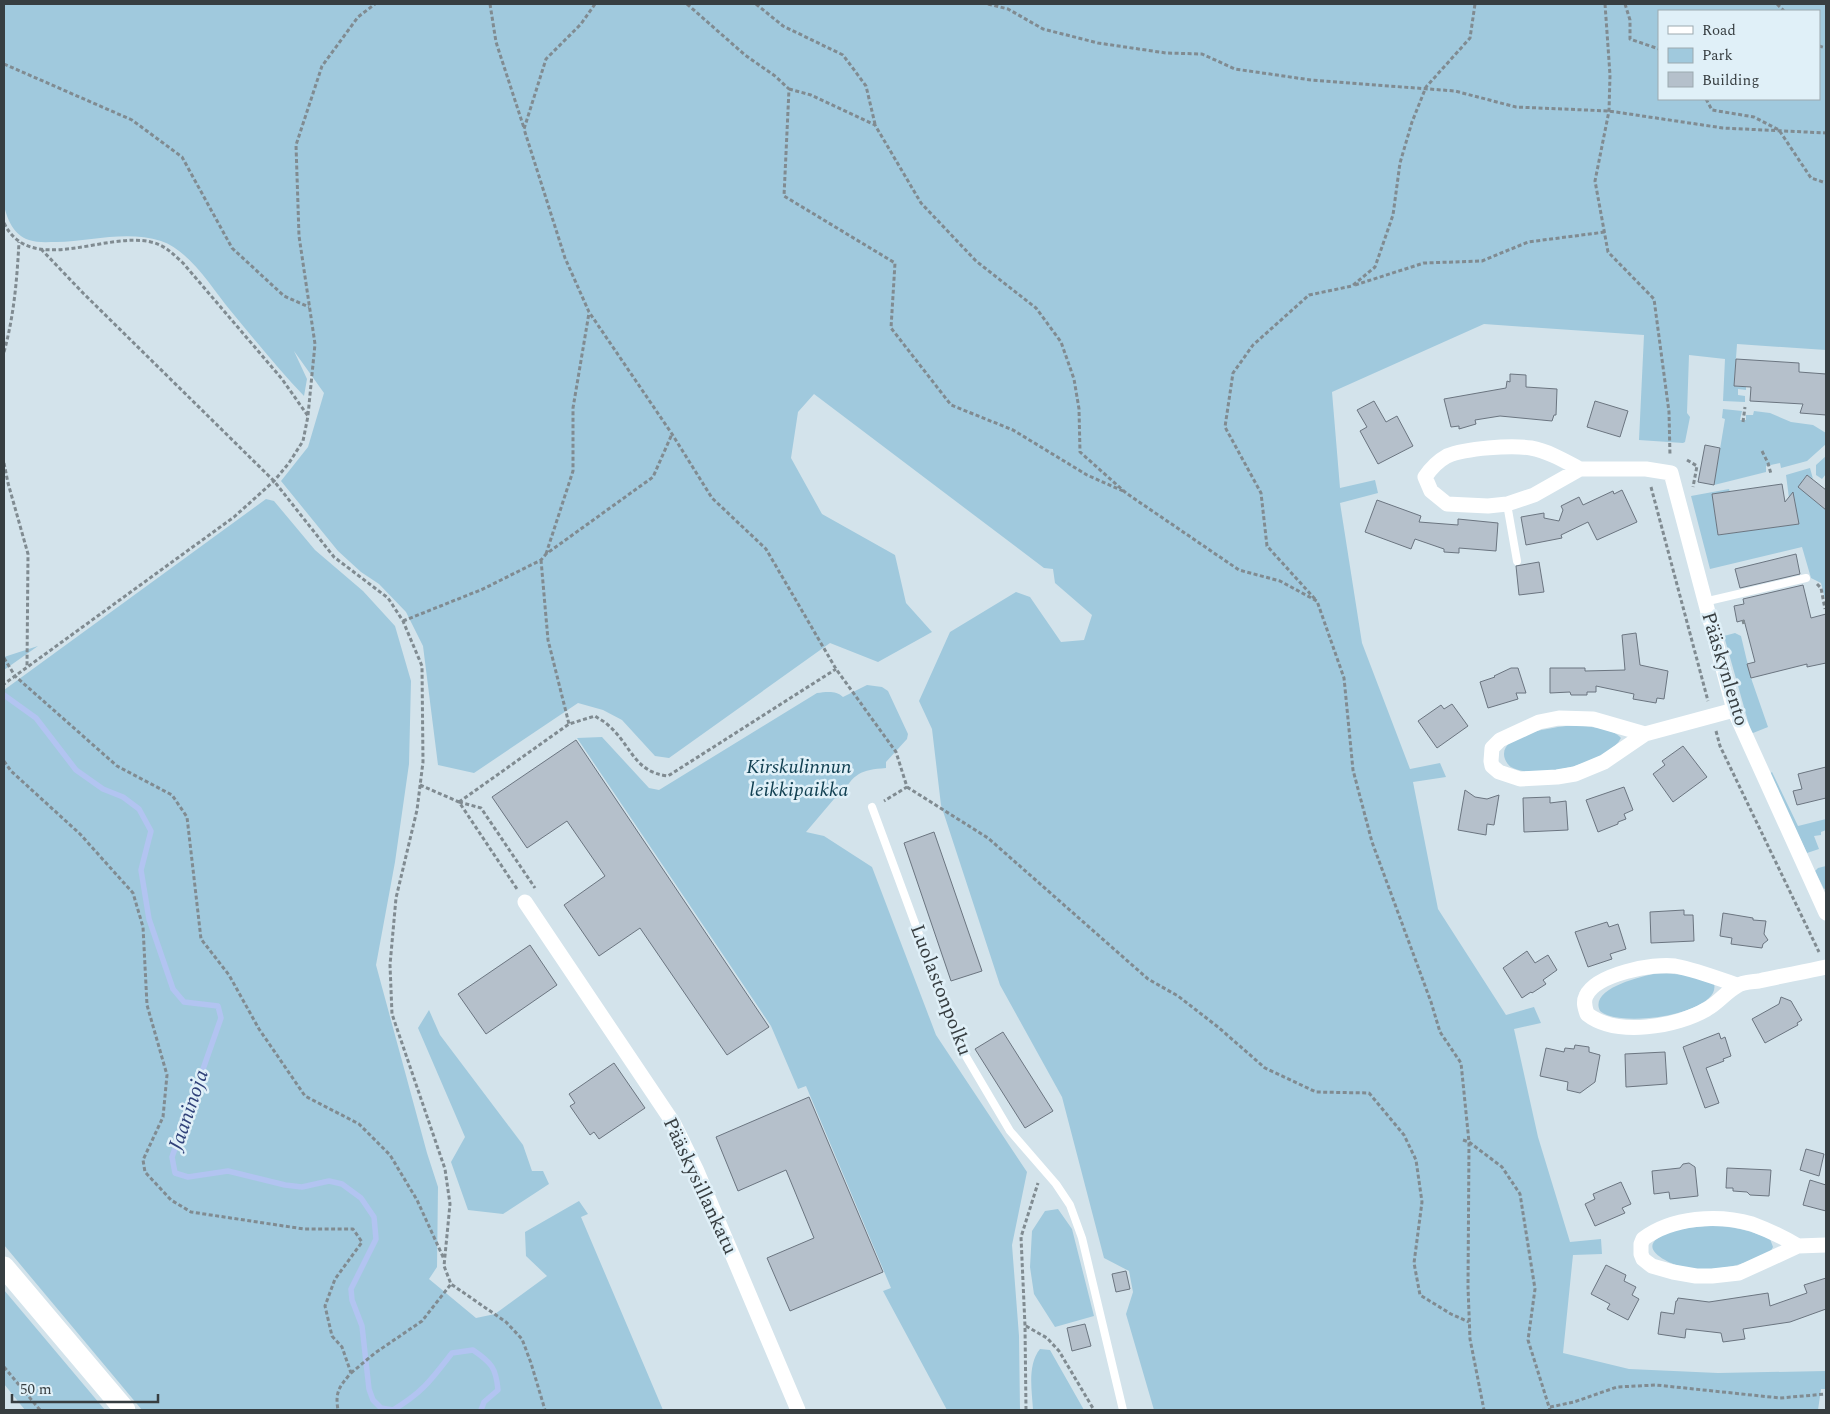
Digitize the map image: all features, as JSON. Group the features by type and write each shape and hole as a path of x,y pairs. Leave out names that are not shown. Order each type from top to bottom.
{"main road":[{"path":"4,1267 125,1410"}],"street":[{"path":"1580,470 1560,458 1532,448 1502,448 1475,450 1448,456 1434,465 1425,477 1431,491 1447,504 1488,506 1507,504 1534,495 1580,470 1646,469 1671,473"},
{"name":"Pääskynlento","path":"1671,473 1734,710 1826,913"},
{"path":"1645,734 1593,719 1559,718 1539,722 1500,740 1492,748 1491,761 1492,766 1499,772 1520,779 1575,774 1604,762 1645,734 1734,710"},
{"name":"Pääskysillankatu","path":"525,902 674,1124 696,1169 798,1410"},
{"path":"1738,985 1706,973 1673,966 1649,967 1624,972 1597,984 1586,996 1584,1006 1587,1014 1593,1020 1601,1023 1625,1027 1652,1027 1705,1011 1738,985 1826,968"},
{"path":"1798,1246 1775,1233 1751,1224 1716,1219 1680,1222 1654,1231 1643,1239 1640,1249 1643,1259 1652,1266 1681,1273 1712,1276 1739,1273 1798,1246 1826,1245"}],"lane":[{"path":"1507,504 1516,561"},
{"path":"1704,602 1806,578"},
{"name":"Luolastonpolku","path":"872,807 961,1048 1010,1131 1043,1168 1070,1204 1082,1238 1123,1410"}],"path":[{"path":"4,684 234,517 274,481 289,463 303,441 308,416 315,344 300,236 296,145 322,66 358,17 375,4"},
{"path":"490,4 496,42 565,258 589,312 672,434 712,498 766,549 836,669 896,752 907,787 988,838 1148,979 1178,996 1218,1027 1265,1068 1316,1092 1369,1093 1404,1134 1416,1160 1422,1202 1414,1263 1420,1295 1451,1314 1470,1322"},
{"path":"524,129 546,59 581,24 595,4"},
{"path":"686,4 745,55 775,76 789,89 811,95 875,125"},
{"path":"756,4 783,26 843,55 866,86 875,125 921,203 976,261 1036,308 1061,342 1074,379 1079,408 1080,452 1126,493 1239,570 1280,582 1317,601"},
{"path":"988,4 1008,9 1043,28 1098,43 1166,53 1202,54 1235,69 1311,80 1455,91 1516,107 1609,111 1723,128 1826,133"},
{"path":"1352,286 1375,267 1393,215 1400,162 1412,122 1426,88 1470,38 1475,4"},
{"path":"1605,4 1610,75 1609,111 1595,181 1608,252 1654,299 1669,412 1671,473"},
{"path":"1625,4 1630,20 1630,39 1658,49"},
{"path":"4,64 132,120 182,157 232,248 284,296 310,307"},
{"path":"789,89 784,196 895,263 891,328 951,405 1013,430 1087,475 1126,493"},
{"path":"1707,100 1712,110 1754,117 1779,130 1811,178 1826,183"},
{"path":"4,223 9,234 23,245 41,250 60,250 123,239 151,242 166,247 183,263 282,379 308,416"},
{"path":"1484,1410 1470,1339 1468,1287 1469,1142 1461,1063 1440,1032 1372,842 1354,770 1344,678 1317,601 1267,546 1261,493 1225,427 1233,373 1253,345 1309,295 1352,286 1424,263 1482,261 1528,242 1605,232"},
{"path":"4,352 16,289 19,241"},
{"path":"41,250 274,481 334,557 388,598 403,621 422,666 423,762 417,810 396,898 390,965 392,1014 445,1170 450,1204 444,1266 451,1284 506,1322 522,1339 545,1410"},
{"path":"546,554 573,471 574,408 589,312"},
{"path":"1743,422 1745,407"},
{"path":"403,621 483,590 541,560 546,554 653,477 672,434"},
{"path":"1762,451 1771,474"},
{"path":"1687,460 1697,466 1692,492"},
{"path":"4,463 28,554 27,668"},
{"path":"541,560 548,640 569,724"},
{"path":"1806,578 1815,582 1821,588 1825,609"},
{"path":"1743,620 1744,626"},
{"path":"4,658 15,676 117,766 172,795 187,817 201,939 229,974 258,1029 306,1096 359,1124 390,1155 417,1200 444,1260"},
{"path":"459,802 569,724 595,716 608,725 640,764 655,774 668,776 836,669"},
{"path":"4,761 11,771 80,834 133,894 143,927 147,1005 166,1075 163,1117 143,1160 145,1172 171,1200 192,1212 304,1229 353,1229 362,1242 335,1279 325,1306 332,1336 342,1347 351,1373"},
{"path":"420,785 459,802 525,902"},
{"path":"872,807 907,787"},
{"path":"1463,1140 1469,1142 1502,1167 1520,1194 1535,1289 1528,1340 1550,1409 1617,1387 1656,1385 1780,1398 1826,1394"},
{"path":"1026,1410 1021,1237 1043,1168"},
{"path":"338,1410 336,1399 340,1386 351,1373 375,1352 422,1321 451,1284"},
{"path":"1025,1326 1046,1338 1059,1351 1094,1410"},
{"path":"4,1367 40,1410"}],"green space":[{"path":"4,4 1826,4 1826,350 1737,344 1734,386 1746,387 1746,390 1738,389 1738,395 1745,396 1745,402 1723,401 1725,359 1689,355 1687,413 1690,417 1685,442 1683,443 1639,440 1644,335 1484,324 1332,392 1340,488 1375,480 1378,493 1340,503 1362,643 1410,769 1440,763 1446,777 1413,782 1438,909 1506,1015 1534,1007 1541,1023 1514,1029 1538,1137 1570,1242 1601,1239 1602,1254 1573,1255 1563,1353 1629,1369 1718,1373 1826,1371 1826,1389 1821,1389 1818,1410 1154,1410 1126,1314 1133,1292 1129,1271 1104,1258 1062,1097 1000,985 941,805 932,729 919,701 950,632 1016,592 1030,597 1061,642 1084,640 1092,615 1055,583 1053,569 1044,568 814,394 798,412 791,458 822,514 895,555 906,603 932,632 878,662 830,643 669,758 655,756 622,720 603,710 578,703 474,773 438,765 423,646 406,612 379,584 361,572 338,551 281,481 308,447 324,393 294,351 307,379 304,396 181,252 161,241 135,236 56,242 32,241 15,231 7,216 4,205"},
{"path":"1723,409 1742,411 1740,420 1746,420 1746,415 1753,415 1754,411 1770,413 1791,422 1813,425 1826,433 1826,444 1807,461 1781,468 1780,463 1766,466 1766,472 1714,485 1725,419 1722,418"},
{"path":"1826,456 1826,474 1822,479 1816,475 1816,465"},
{"path":"1810,468 1813,479 1807,475 1802,481 1813,490 1809,496 1826,510 1826,603 1821,583 1811,578 1802,547 1710,569 1691,496 1729,489 1730,492 1714,508 1718,535 1798,524 1794,497 1789,498 1786,475"},
{"path":"266,499 274,501 315,550 363,591 395,626 411,681 409,764 395,862 376,965 438,1187 437,1267 429,1279 476,1318 495,1314 547,1276 526,1256 525,1232 579,1201 588,1214 581,1217 663,1410 142,1410 4,1245 4,690"},
{"path":"1735,633 1741,636 1751,678 1768,727 1753,733 1751,732 1724,636"},
{"path":"38,646 4,670 4,657"},
{"name":"Kirskulinnun leikkipaikka","path":"867,685 882,687 888,691 908,734 907,739 886,762 886,768 870,770 854,778 841,797 834,799 806,832 824,836 872,867 936,1035 1027,1172 1012,1245 1019,1336 1020,1410 947,1410 883,1291 891,1288 806,1086 798,1089 771,1026 577,738 602,737 649,788 659,790 817,693 834,692 843,697"},
{"path":"1566,726 1587,726 1603,729 1617,734 1621,738 1614,747 1602,755 1587,762 1553,771 1522,771 1511,767 1506,761 1504,754 1506,747 1512,741 1529,733"},
{"path":"1772,772 1798,826 1826,819 1826,830 1821,832 1821,835 1814,836 1819,849 1807,853 1769,774"},
{"path":"1826,866 1826,888 1824,889 1815,871"},
{"path":"1654,974 1684,975 1713,981 1713,992 1705,1001 1690,1009 1670,1015 1629,1019 1612,1016 1600,1011 1599,1003 1602,996 1608,990 1627,981"},
{"path":"429,1010 440,1035 523,1145 532,1171 543,1171 549,1184 503,1214 468,1210 451,1162 465,1137 418,1028"},
{"path":"1058,1209 1072,1229 1094,1316 1055,1327 1034,1294 1030,1267 1032,1231 1045,1211"},
{"path":"1710,1226 1741,1229 1755,1233 1770,1239 1773,1247 1765,1254 1747,1262 1729,1267 1701,1269 1683,1267 1672,1263 1660,1257 1652,1248 1653,1243 1658,1238 1670,1232"},
{"path":"4,1290 105,1410 25,1410 4,1384"},
{"path":"1040,1349 1050,1350 1084,1410 1033,1410 1032,1370 1036,1355"}],"building":[{"path":"1736,359 1799,363 1799,372 1826,374 1826,415 1800,413 1803,404 1750,401 1751,387 1734,386"},
{"path":"1510,374 1526,375 1526,387 1557,389 1556,415 1554,415 1552,421 1500,416 1475,420 1476,424 1459,429 1459,426 1451,427 1444,399 1506,388 1507,381 1510,382"},
{"path":"1374,401 1386,422 1397,416 1413,446 1378,464 1360,431 1367,427 1357,410"},
{"path":"1595,401 1628,411 1620,437 1587,427"},
{"path":"1705,445 1720,448 1714,485 1698,482"},
{"path":"1807,475 1826,490 1826,510 1798,487"},
{"path":"1782,484 1785,502 1793,492 1799,524 1718,535 1712,494"},
{"path":"1622,490 1637,522 1597,540 1588,522 1561,535 1562,538 1526,545 1521,517 1544,513 1544,518 1559,521 1563,510 1561,506 1579,497 1583,505 1613,491 1614,494"},
{"path":"1377,500 1421,516 1419,522 1458,525 1458,519 1498,523 1496,551 1459,548 1459,553 1444,552 1444,549 1415,539 1411,549 1365,532"},
{"path":"1796,554 1800,574 1740,588 1735,569"},
{"path":"1539,562 1544,592 1519,595 1516,566"},
{"path":"1803,585 1811,618 1826,614 1826,663 1807,667 1807,664 1751,678 1747,664 1755,662 1744,620 1737,622 1734,606 1744,604 1743,599"},
{"path":"1636,633 1640,665 1668,671 1664,699 1657,698 1656,703 1633,699 1634,694 1596,686 1596,692 1587,692 1587,695 1571,695 1570,692 1550,693 1550,668 1585,668 1585,671 1625,670 1622,635"},
{"path":"1511,668 1518,668 1526,693 1516,693 1518,699 1488,708 1480,682 1495,677"},
{"path":"1452,704 1468,726 1437,748 1418,721 1441,705 1444,709"},
{"path":"576,740 769,1027 727,1055 640,928 599,956 564,905 605,876 567,821 527,848 492,797"},
{"path":"1683,746 1707,777 1673,802 1653,774 1665,765 1662,761"},
{"path":"1826,767 1826,798 1797,805 1793,791 1802,789 1798,774"},
{"path":"1624,787 1633,810 1624,814 1626,819 1598,832 1586,800"},
{"path":"1465,790 1475,797 1487,799 1499,795 1494,825 1487,824 1486,835 1458,830"},
{"path":"1550,797 1550,803 1566,801 1568,830 1524,832 1523,798"},
{"path":"934,832 982,971 951,981 904,843"},
{"path":"1684,910 1684,915 1693,915 1694,941 1651,943 1650,912"},
{"path":"1723,913 1766,921 1764,934 1768,940 1763,944 1762,948 1731,944 1732,938 1720,936"},
{"path":"1607,922 1609,927 1618,924 1626,949 1610,954 1612,959 1588,967 1575,932"},
{"path":"530,945 557,985 486,1034 458,994"},
{"path":"1527,951 1535,963 1548,955 1557,970 1543,980 1546,984 1522,998 1503,968"},
{"path":"1781,997 1791,1001 1802,1020 1797,1023 1798,1025 1765,1043 1752,1019 1779,1004"},
{"path":"1003,1032 1053,1111 1025,1128 975,1049"},
{"path":"1719,1033 1721,1039 1725,1037 1731,1056 1706,1068 1719,1103 1705,1108 1683,1047"},
{"path":"1575,1045 1589,1047 1589,1052 1600,1055 1595,1082 1580,1093 1567,1090 1568,1082 1540,1076 1546,1048 1564,1052 1565,1048 1574,1049"},
{"path":"1665,1052 1667,1084 1626,1087 1625,1054"},
{"path":"614,1063 645,1108 599,1139 594,1132 590,1135 570,1106 575,1103 569,1094"},
{"path":"809,1097 883,1272 790,1311 767,1258 814,1238 786,1170 738,1191 716,1137"},
{"path":"1806,1149 1824,1154 1819,1176 1800,1170"},
{"path":"1689,1163 1695,1167 1698,1196 1670,1199 1669,1192 1654,1194 1652,1171 1680,1168 1683,1164"},
{"path":"1727,1168 1771,1170 1769,1196 1750,1195 1747,1192 1733,1191 1733,1188 1726,1188"},
{"path":"1810,1180 1826,1185 1826,1211 1803,1205"},
{"path":"1621,1182 1631,1204 1622,1208 1625,1213 1595,1226 1585,1204 1595,1199 1593,1194"},
{"path":"1606,1265 1626,1275 1624,1281 1636,1287 1632,1295 1639,1299 1628,1320 1607,1309 1610,1304 1591,1294"},
{"path":"1126,1271 1130,1289 1116,1292 1112,1274"},
{"path":"1826,1278 1826,1309 1790,1322 1743,1329 1745,1339 1723,1342 1721,1333 1686,1329 1685,1338 1658,1334 1661,1312 1674,1314 1678,1298 1709,1302 1768,1293 1770,1306 1807,1293 1804,1285"},
{"path":"1085,1324 1091,1346 1072,1351 1067,1328"}],"waterway":[{"name":"Jaaninoja","path":"4,695 36,718 76,770 103,789 123,797 139,809 151,831 141,870 149,919 173,989 184,1002 218,1006 221,1018 172,1157 175,1173 188,1177 228,1171 285,1185 302,1187 329,1181 342,1184 361,1198 374,1217 376,1239 351,1289 352,1300 362,1326 369,1389 373,1400 381,1408 393,1410 426,1385 452,1353 473,1350 489,1363 494,1371 497,1382 498,1390 484,1402 481,1410"}]}
